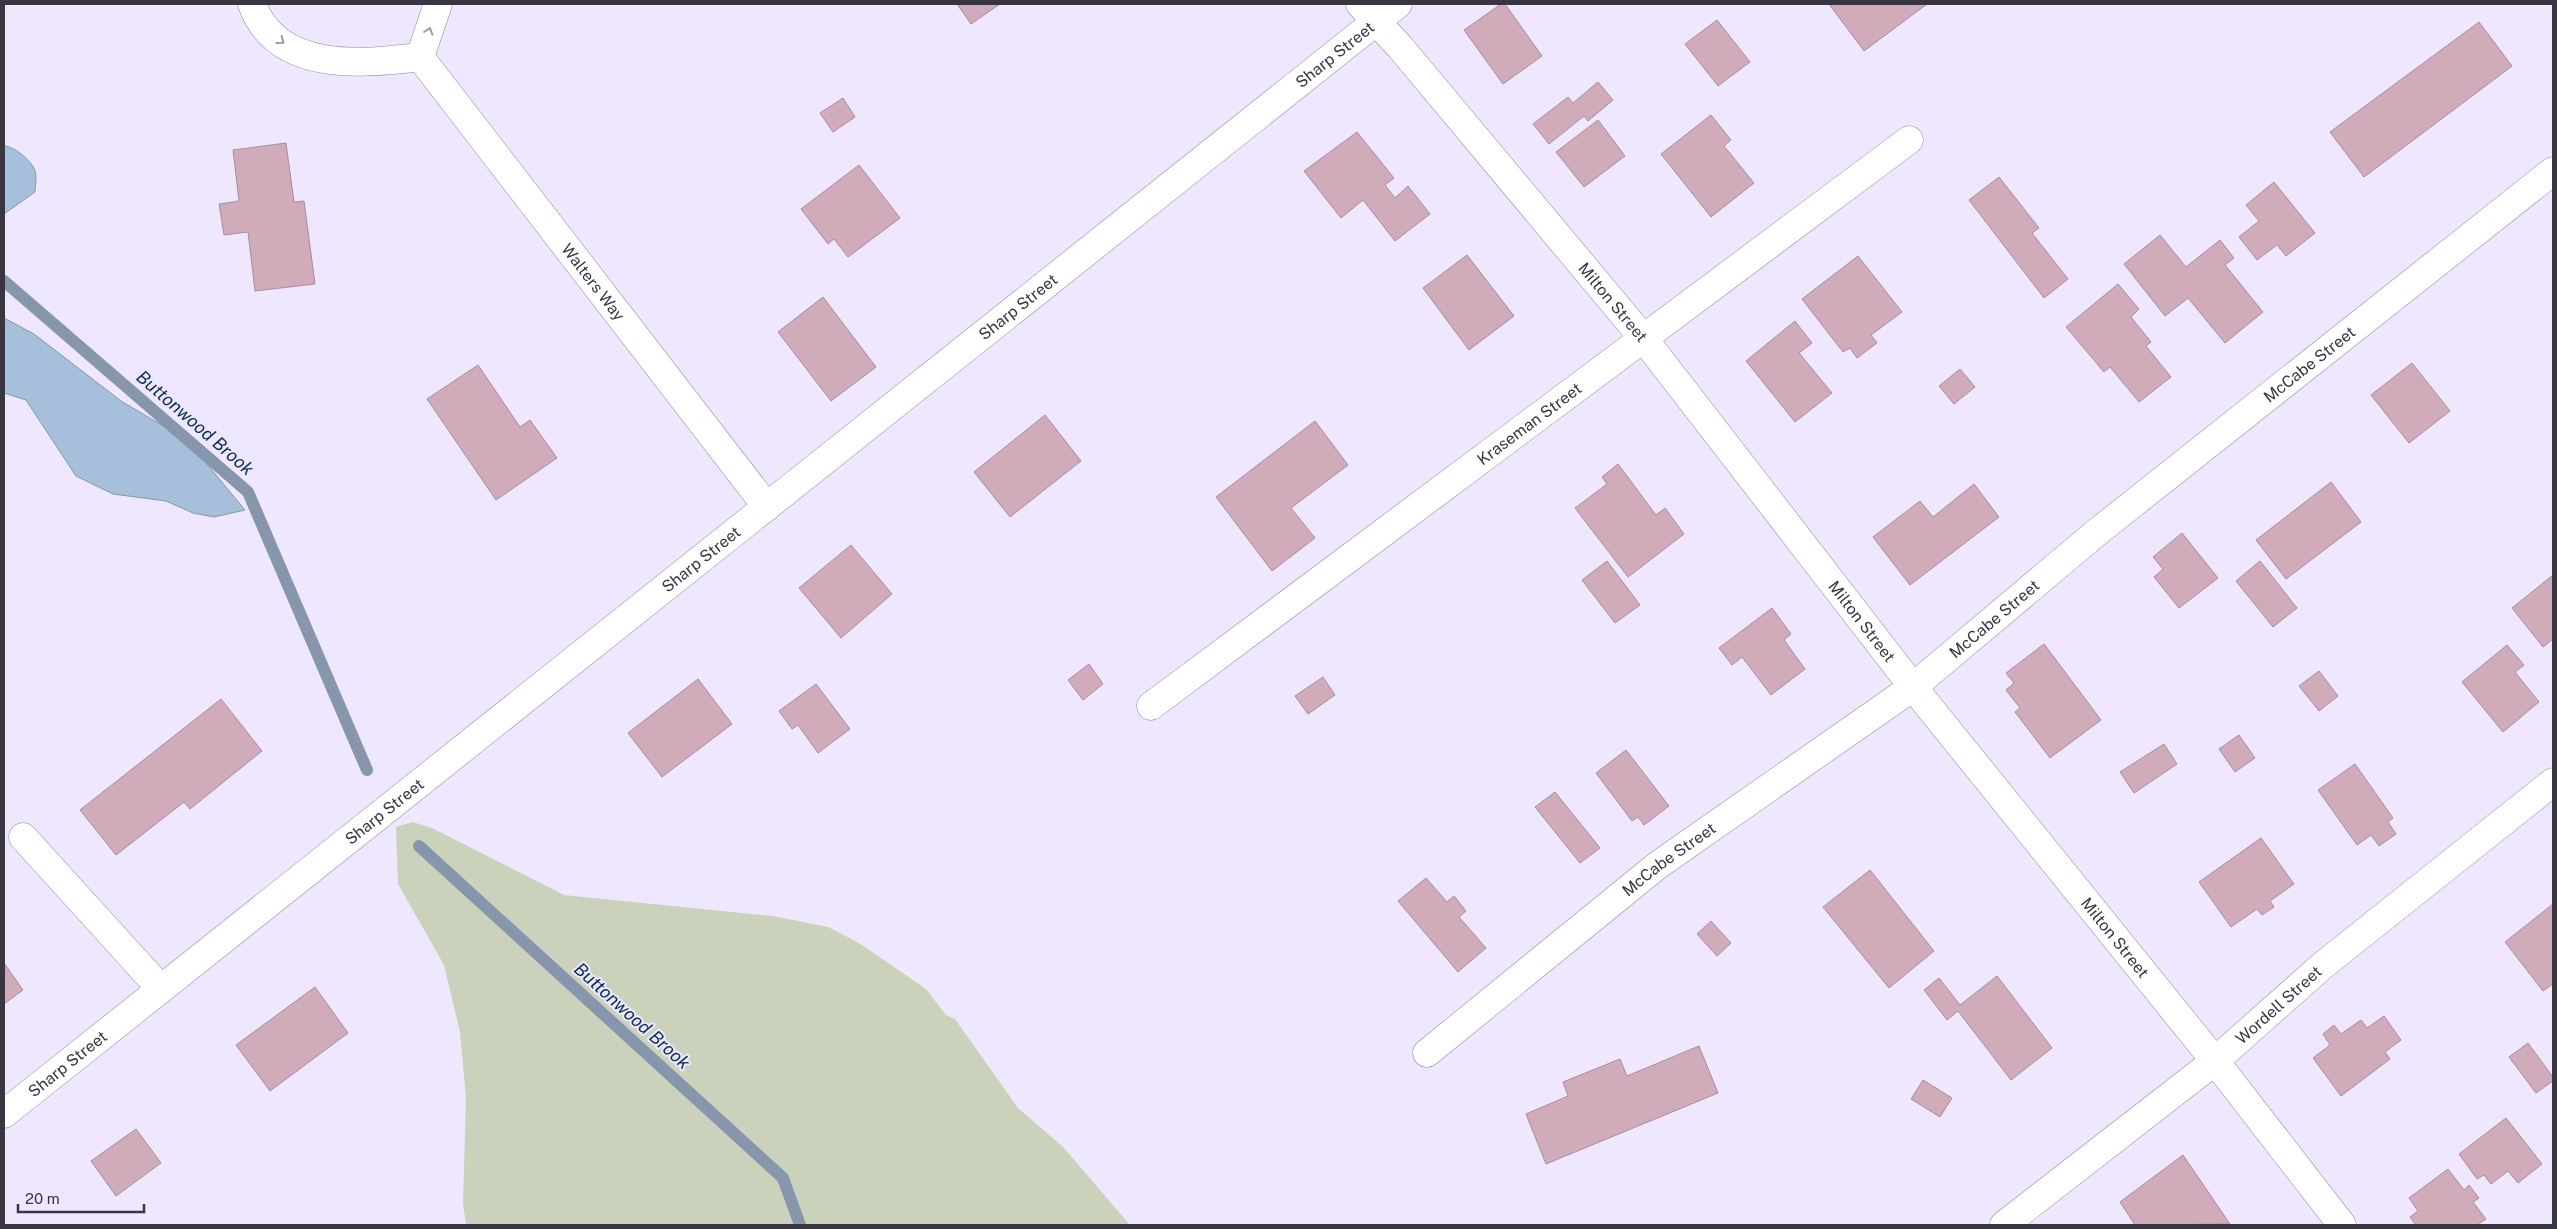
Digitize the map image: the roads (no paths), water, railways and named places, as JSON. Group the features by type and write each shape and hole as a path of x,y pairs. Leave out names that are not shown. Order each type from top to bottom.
{"street":[{"path":"252,4 268,32 298,53 333,61 372,63 420,57 438,4"},
{"name":"Sharp Street","path":"4,1114 767,507 1368,13 1398,4"},
{"name":"Milton Street","path":"1368,13 1400,47 1644,339 1913,687 2215,1061 2342,1225"},
{"name":"Walters Way","path":"420,57 767,507"},
{"name":"Kraseman Street","path":"1151,706 1909,140"},
{"name":"McCabe Street","path":"1427,1053 1658,865 1913,687 2096,534 2553,171"},
{"name":"Wordell Street","path":"2004,1225 2215,1061 2322,966 2553,782"},
{"path":"22,837 161,989"}],"water":[{"path":"4,146 13,148 27,159 36,173 36,179 35,192 4,214"},
{"path":"4,318 34,334 121,401 187,440 245,510 214,517 193,513 166,501 113,494 76,476 26,400 4,393"}],"waterway":[{"name":"Buttonwood Brook","path":"4,281 248,492 367,770"},
{"name":"Buttonwood Brook","path":"419,846 783,1178 800,1225"}]}
